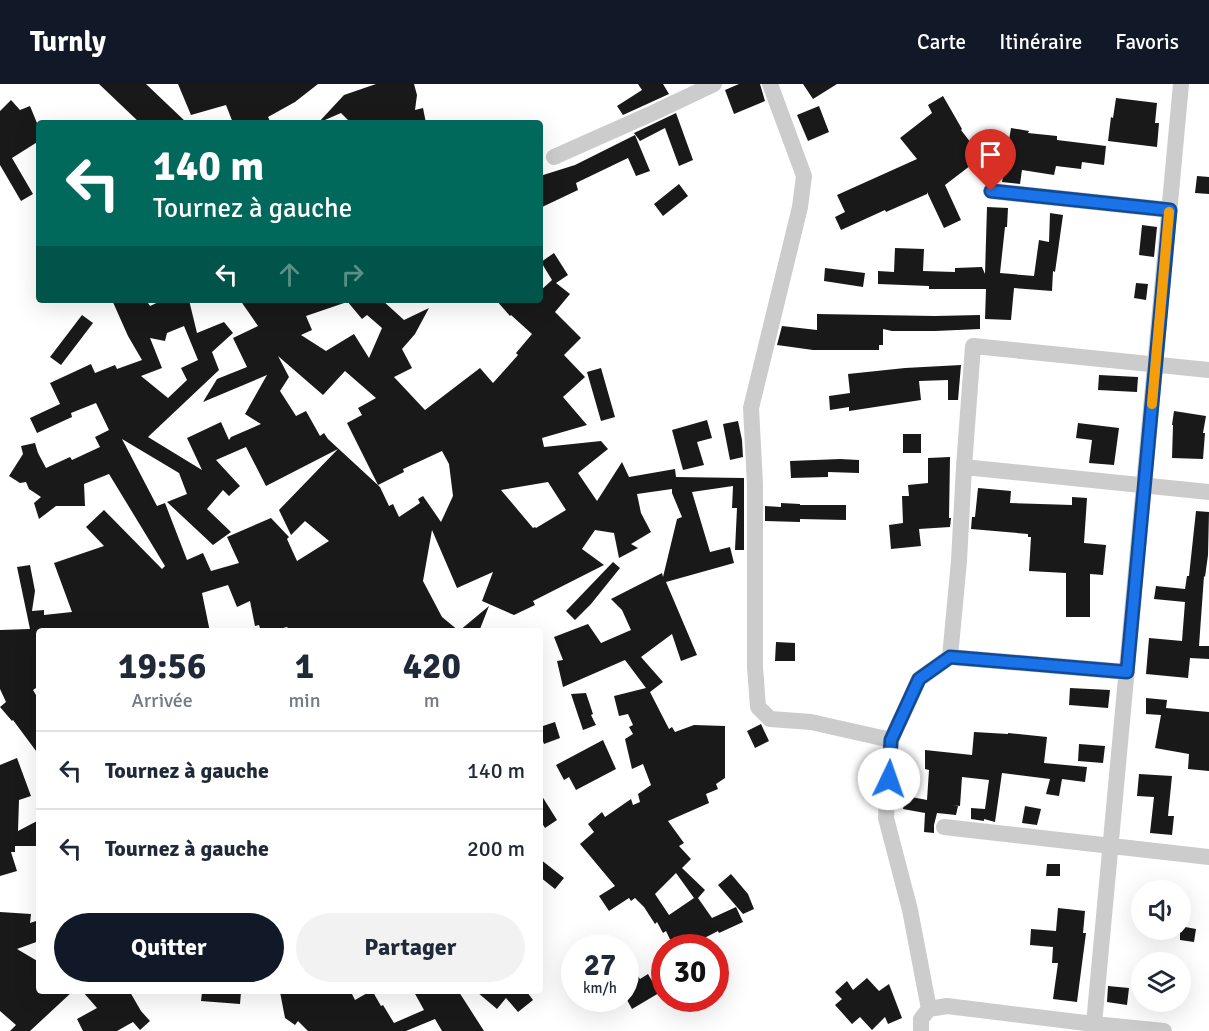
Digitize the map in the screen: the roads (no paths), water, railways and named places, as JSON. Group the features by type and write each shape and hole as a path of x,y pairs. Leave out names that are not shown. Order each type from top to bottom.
{"street":[{"path":"554,157 714,84"},
{"path":"770,84 804,176 800,207 751,408 755,485 755,667 758,707 770,719 811,722 891,740"},
{"path":"1094,1024 1181,84"},
{"path":"991,191 1170,210"},
{"path":"950,657 959,561 973,346 1209,370"},
{"path":"964,467 1209,492"},
{"path":"929,1009 910,910 886,818 891,740 919,679 950,657 1127,672"},
{"path":"944,827 1209,857"},
{"path":"921,1031 921,1019 929,1009 947,1006 1164,1031"}]}
